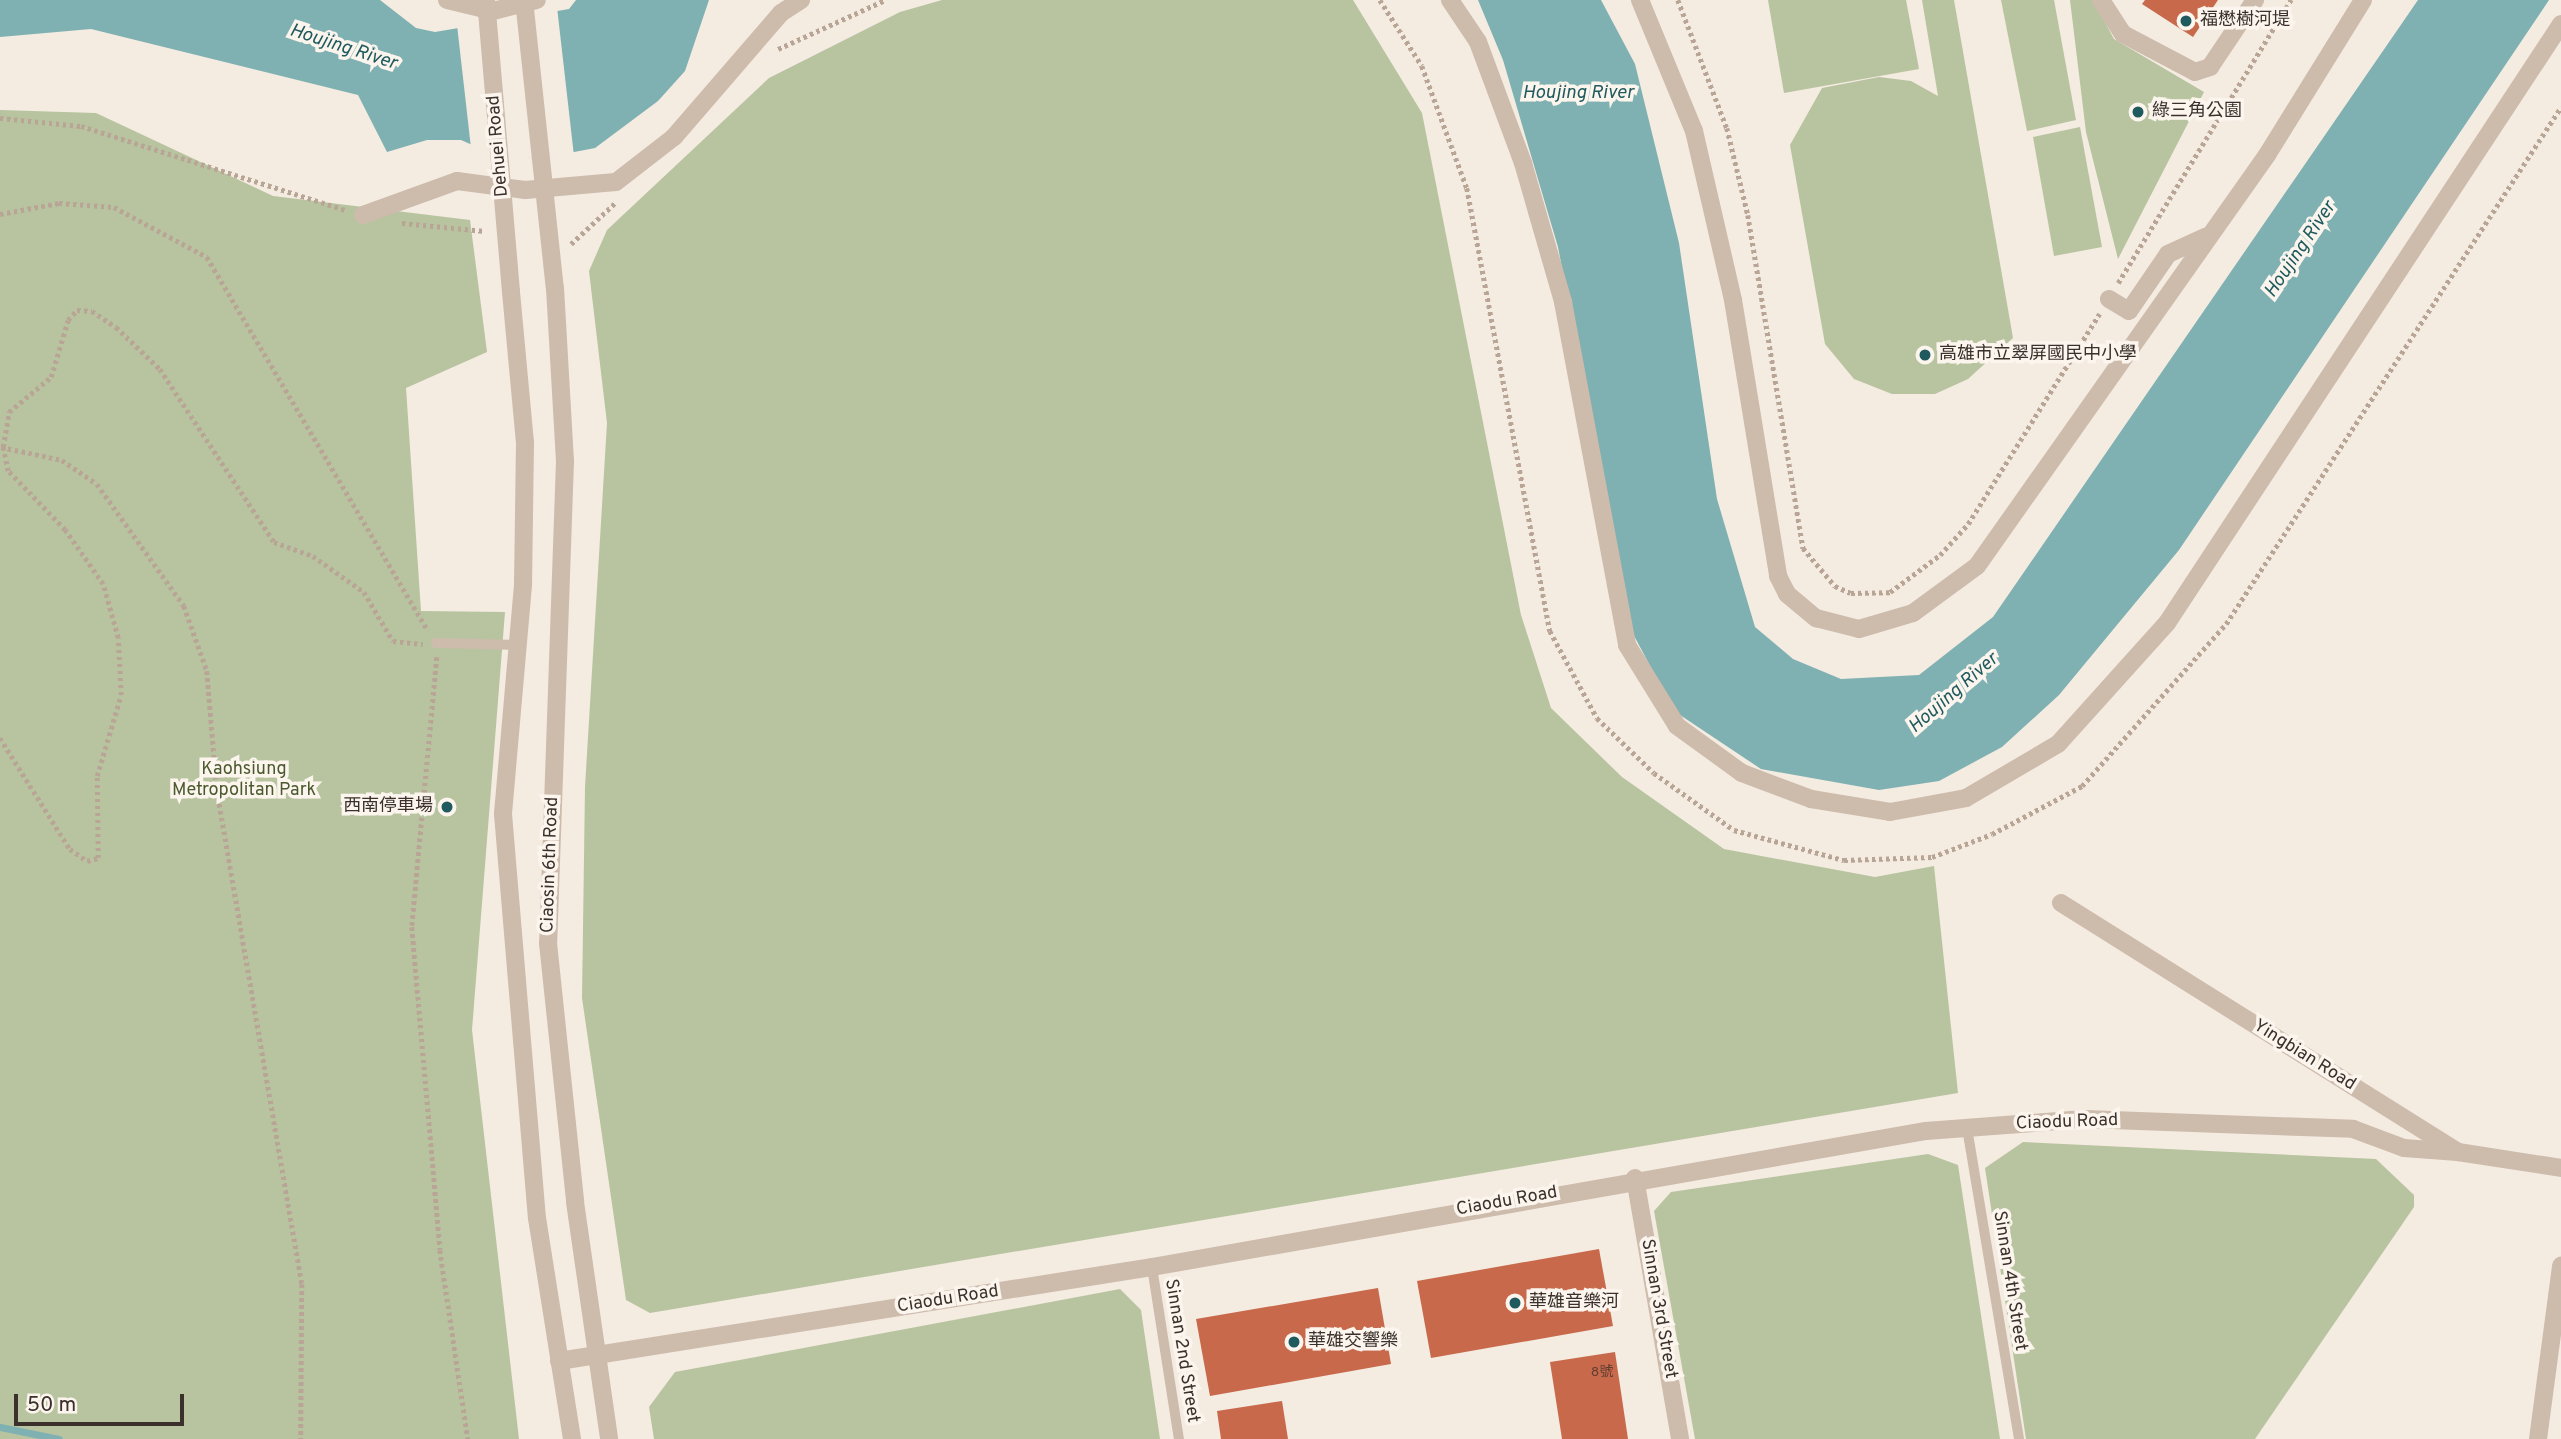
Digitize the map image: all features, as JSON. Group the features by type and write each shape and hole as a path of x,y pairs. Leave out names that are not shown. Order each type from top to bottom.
{"street":[{"path":"447,0 493,11 537,0"},
{"name":"Dehuei Road","path":"486,0 525,442 517,645"},
{"name":"Ciaosin 6th Road","path":"524,0 555,288 565,461 548,943 609,1439"},
{"path":"363,215 457,181 525,190 616,182 674,137 781,13 802,0"},
{"path":"1450,0 1478,42 1523,163 1563,302 1627,645 1677,726 1742,773 1811,799 1889,812 1966,798 2058,744 2167,623 2561,24"},
{"path":"1640,0 1694,131 1732,300 1778,576 1787,594 1827,623 1859,629 1892,622 1955,587 1977,566 2206,236 2267,155 2363,0"},
{"path":"2101,0 2123,34 2204,72 2255,0"},
{"path":"2109,299 2129,311 2168,254 2206,236"},
{"path":"517,645 503,814 534,1192 572,1439"},
{"name":"Yingbian Road","path":"2061,903 2458,1152 2561,1168"},
{"name":"Ciaodu Road","path":"559,1361 1152,1267 1635,1178 1967,1128 2085,1119 2353,1129 2404,1148 2458,1152"},
{"name":"Sinnan 3rd Street","path":"1635,1178 1680,1439"},
{"path":"2538,1439 2561,1266"}],"lane":[{"path":"436,643 517,645"},
{"name":"Sinnan 4th Street","path":"1967,1128 2019,1439"},
{"name":"Sinnan 2nd Street","path":"1152,1267 1179,1439"}],"path":[{"path":"1380,0 1422,66 1467,188 1550,631 1597,718 1654,774 1734,830 1844,860 1932,857 1992,834 2082,786 2226,624 2561,107"},
{"path":"1678,0 1727,128 1748,215 1803,548 1835,586 1852,593 1890,592 1940,555 1968,524 2291,0"},
{"path":"0,118 81,126 363,215"},
{"path":"0,214 59,203 105,205 153,222 207,257 436,643 439,675 420,803 412,927 440,1250 468,1439"},
{"path":"396,222 485,231"},
{"path":"0,738 70,849 88,861 98,858 97,776 121,695 118,638 103,584 65,530 8,471 1,447 9,412 57,367 68,320 77,310 92,311 160,369 274,541 313,556 364,592 393,641 436,643"},
{"path":"1,447 62,460 97,484 184,606 206,671 217,790 302,1284 301,1439"}],"green space":[{"path":"942,0 1353,0 1422,113 1521,615 1551,708 1622,777 1724,849 1875,877 1934,866 1958,1093 650,1313 626,1300 582,998 585,787 607,423 589,271 607,230 769,78 900,12"},
{"path":"1768,0 1906,0 1919,69 1784,93"},
{"path":"1922,0 1954,0 2013,338 1968,379 1935,394 1892,394 1854,379 1825,344 1790,145 1822,88 1879,77 1911,81 1938,96"},
{"path":"2001,0 2054,0 2076,120 2027,131"},
{"name":"綠三角公園","path":"2070,0 2093,0 2114,39 2204,92 2118,259 2086,132"},
{"name":"Kaohsiung Metropolitan Park","path":"0,110 96,113 273,196 470,220 487,352 406,388 421,611 505,612 472,1030 519,1439 0,1439"},
{"path":"2080,127 2102,247 2054,256 2033,137"},
{"path":"2023,1142 2376,1159 2414,1195 2414,1207 2255,1439 2026,1439 1985,1168"},
{"path":"1928,1154 1958,1165 2000,1439 1695,1439 1654,1211 1671,1192"},
{"path":"1120,1289 1141,1310 1160,1439 654,1439 649,1407 675,1372"}],"water":[{"name":"Houjing River","path":"0,0 380,0 416,28 435,32 569,9 576,0 709,0 685,71 658,101 595,148 543,158 495,155 461,140 427,140 387,152 358,95 91,29 0,37"},
{"name":"Houjing River","path":"1478,0 1601,0 1635,64 1679,243 1717,499 1755,627 1793,659 1841,679 1919,675 1993,617 2418,0 2549,0 2179,550 2059,695 2002,747 1939,781 1879,790 1761,769 1674,711 1631,630 1558,247 1503,60"}],"pier":[{"path":"557,7 574,156 495,159 471,148 457,25"}],"building":[{"name":"福懋樹河堤","path":"2145,0 2218,0 2193,37 2142,4"},
{"name":"華雄音樂河","path":"1599,1249 1613,1326 1431,1358 1417,1281"},
{"name":"華雄交響樂","path":"1378,1288 1391,1364 1210,1396 1196,1319"},
{"name":"華雄音樂河","path":"1615,1352 1628,1439 1562,1439 1550,1362"},
{"path":"1282,1401 1288,1439 1221,1439 1217,1411"}],"waterway":[{"path":"0,1427 59,1439"}],"place":[{"name":"福懋樹河堤","path":"2186,21"},
{"name":"綠三角公園","path":"2138,112"},
{"name":"高雄市立翠屏國民中小學","path":"1925,355"},
{"name":"西南停車場","path":"447,807"},
{"name":"華雄音樂河","path":"1515,1303"},
{"name":"華雄交響樂","path":"1294,1342"}]}
